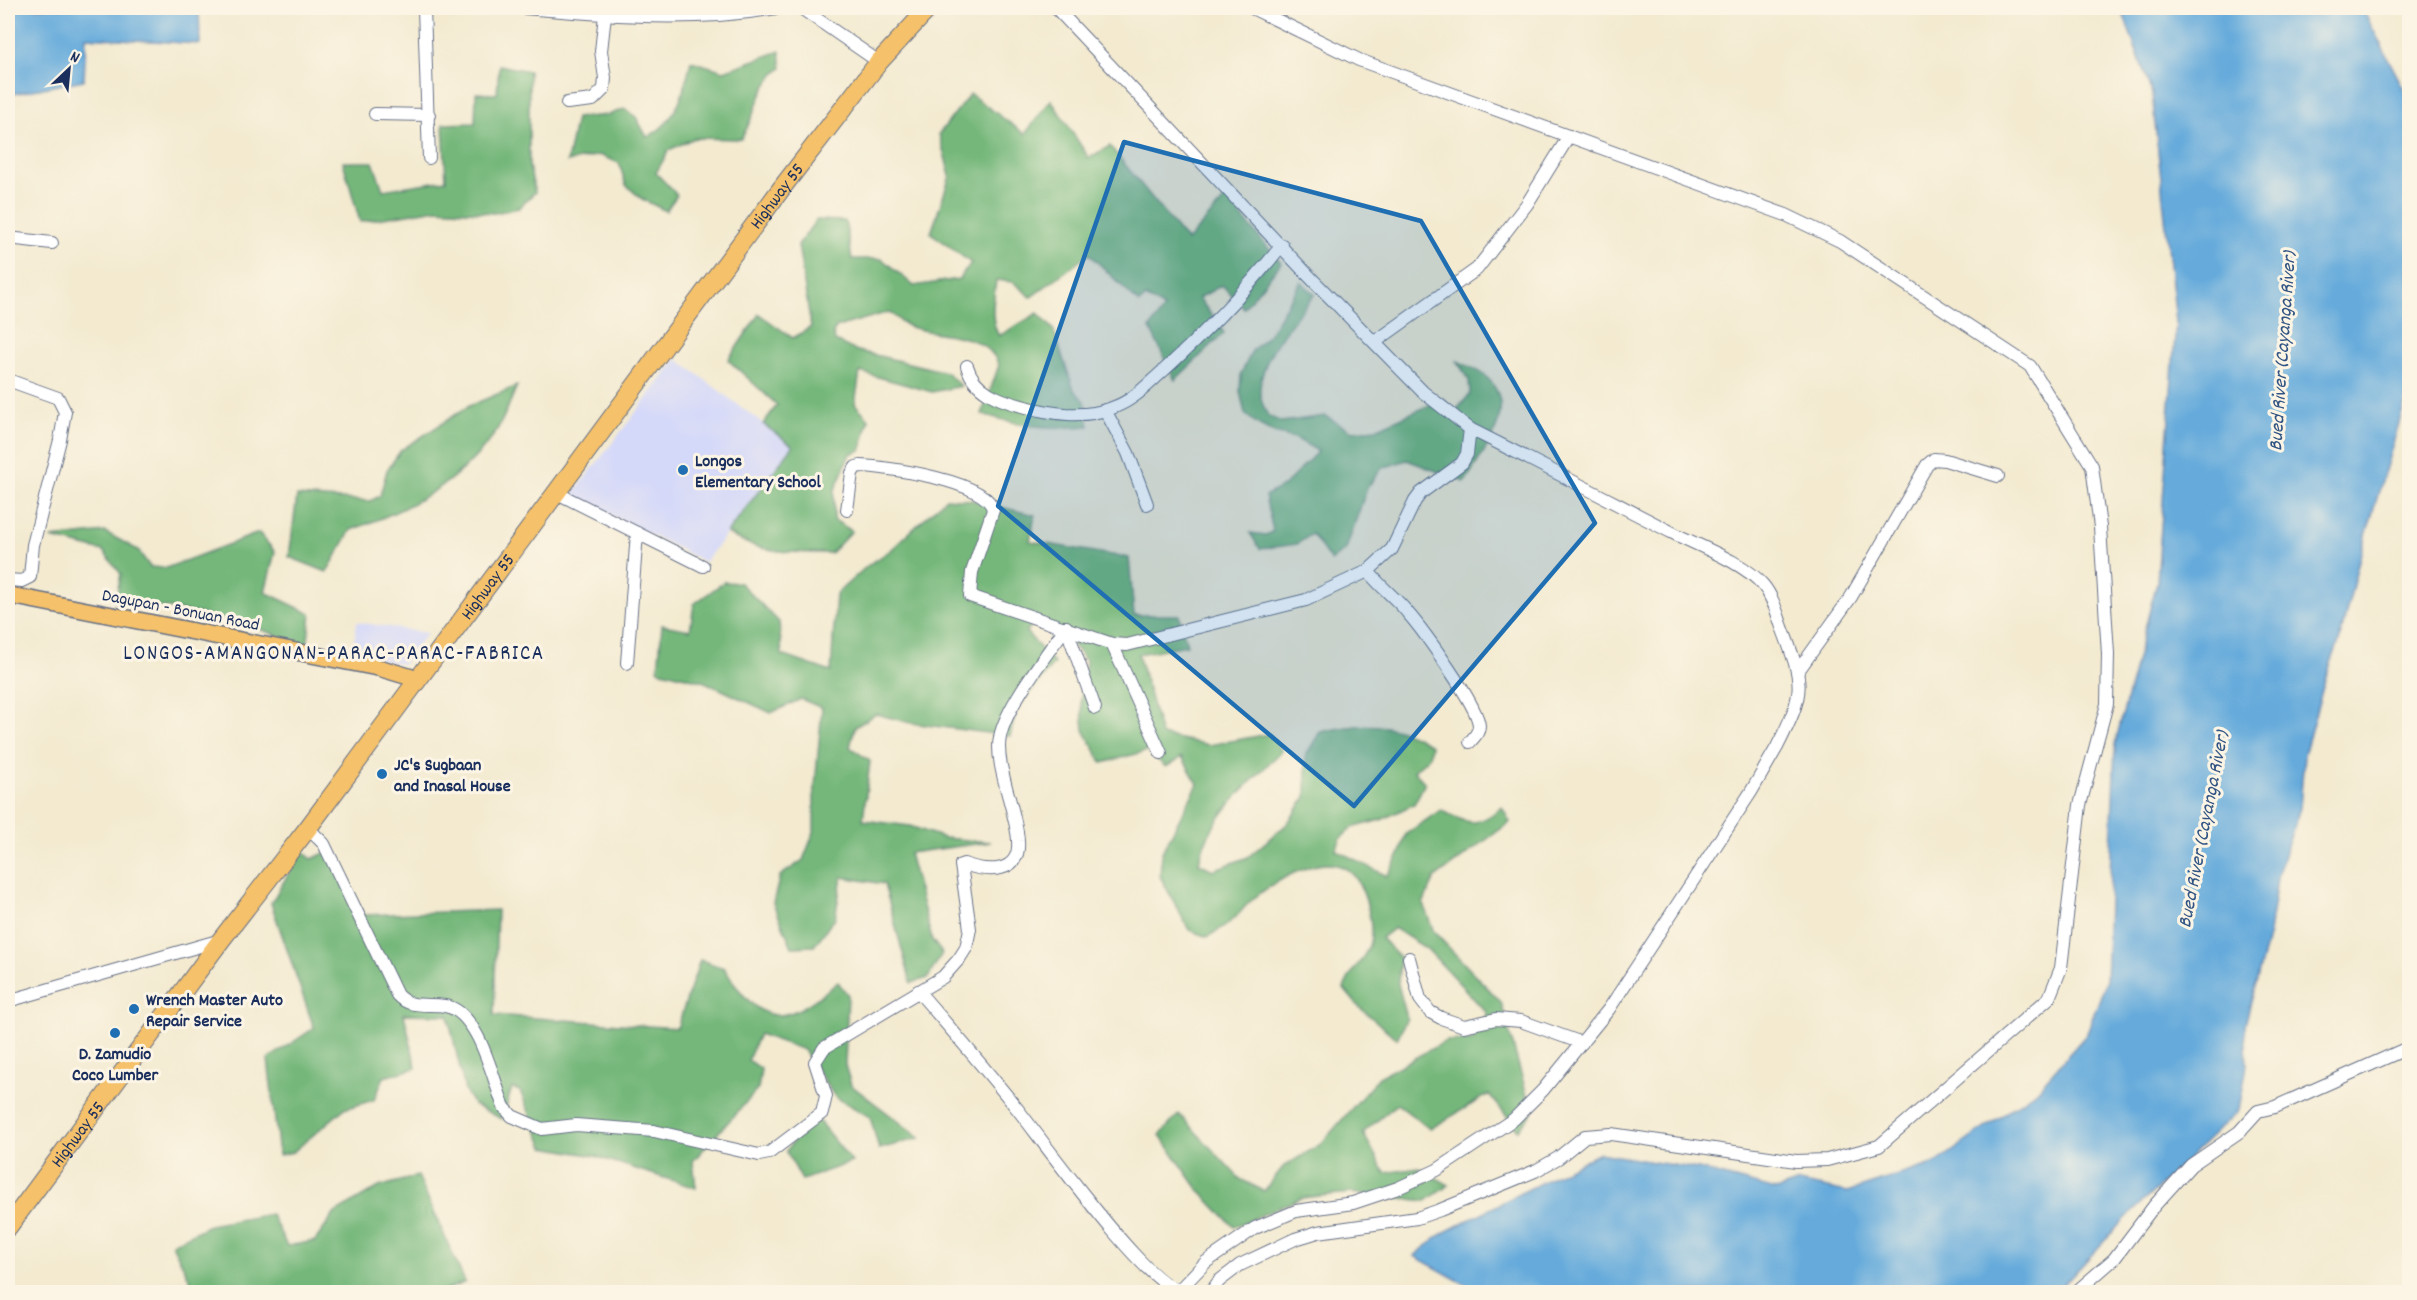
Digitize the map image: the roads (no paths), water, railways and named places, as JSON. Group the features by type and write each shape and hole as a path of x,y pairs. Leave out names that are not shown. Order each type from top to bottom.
{"highway":[{"name":"Highway 55","path":"8,1227 220,940 316,836 417,679 555,492 879,62 929,8"}],"main road":[{"name":"Dagupan - Bonuan Road","path":"8,594 380,668 417,679"}],"street":[{"path":"424,8 429,158"},
{"path":"523,8 645,17 710,15 776,8"},
{"path":"801,8 879,62"},
{"path":"918,991 1016,1107 1091,1205 1162,1282 1172,1289 1180,1289 1206,1262 1255,1228 1296,1211 1353,1203 1398,1188 1437,1170 1514,1119 1582,1043 1658,937 1761,774 1792,718 1800,689 1798,671 1773,601 1763,585 1719,556 1470,429 1438,406 1056,8"},
{"path":"1211,1293 1220,1281 1240,1265 1295,1239 1318,1232 1417,1218 1440,1210 1535,1171 1558,1158 1585,1136 1611,1134 1796,1161 1827,1160 1879,1146 2049,998 2061,968 2080,805 2107,704 2109,654 2100,527 2092,466 2030,366 1840,241 1786,215 1359,60 1252,8"},
{"path":"567,104 593,100 603,89 605,78 601,51 605,15"},
{"path":"375,114 429,115"},
{"path":"1375,342 1477,269 1527,204 1569,136"},
{"path":"8,238 52,243"},
{"path":"967,366 971,379 978,386 1006,402 1070,415 1105,410 1137,394 1213,326 1282,245"},
{"path":"8,380 58,398 65,412 51,481 33,546 30,577 22,581 8,580"},
{"path":"1105,410 1128,453 1147,504"},
{"path":"847,510 852,473 856,467 861,466 918,472 980,494 990,500 993,510 972,572 970,596 988,604 1066,627 1112,644 1144,642 1206,627 1274,606 1306,600 1368,571 1392,549 1415,501 1421,494 1462,463 1467,454 1470,429"},
{"path":"1798,671 1851,597 1927,465 1934,459 1945,460 1998,476"},
{"path":"555,492 703,566"},
{"path":"627,663 637,533"},
{"path":"1368,571 1382,589 1407,612 1461,689 1475,713 1479,726 1477,734 1470,742"},
{"path":"1066,627 1095,708"},
{"path":"316,836 397,995 409,1004 446,1006 461,1014 478,1037 504,1107 512,1116 542,1129 576,1125 654,1131 759,1155 769,1153 822,1113 826,1096 815,1062 824,1048 943,977 966,948 970,929 962,864 988,871 1002,869 1010,863 1015,854 1018,839 999,738 1014,705 1066,627"},
{"path":"1112,644 1161,753"},
{"path":"8,1001 220,940"},
{"path":"1409,958 1420,999 1430,1012 1441,1018 1464,1026 1496,1019 1521,1021 1582,1043"},
{"path":"2076,1293 2114,1259 2154,1206 2191,1165 2239,1132 2258,1111 2275,1107 2409,1047"},
{"path":"1153,1293 1162,1282"}],"water":[{"path":"8,8 199,8 200,44 86,37 84,80 8,95"},
{"name":"Bued River (Cayanga River)","path":"2121,8 2362,8 2409,99 2409,389 2360,556 2339,642 2326,676 2304,755 2300,808 2278,873 2269,933 2245,1025 2247,1064 2239,1110 2123,1221 2057,1292 1479,1292 1414,1256 1443,1233 1599,1153 1698,1169 1776,1190 1799,1182 1847,1192 1936,1163 2036,1091 2086,1035 2106,982 2115,744 2157,582 2176,322 2152,94"}],"place":[{"name":"Longos Elementary School","path":"683,470"},
{"name":"JC's Sugbaan and Inasal House","path":"382,774"},
{"name":"Wrench Master Auto Repair Service","path":"134,1009"},
{"name":"D. Zamudio Coco Lumber","path":"115,1033"}],"district":[{"name":"LONGOS-AMANGONAN-PARAC‑PARAC-FABRICA","path":"334,652"}]}
